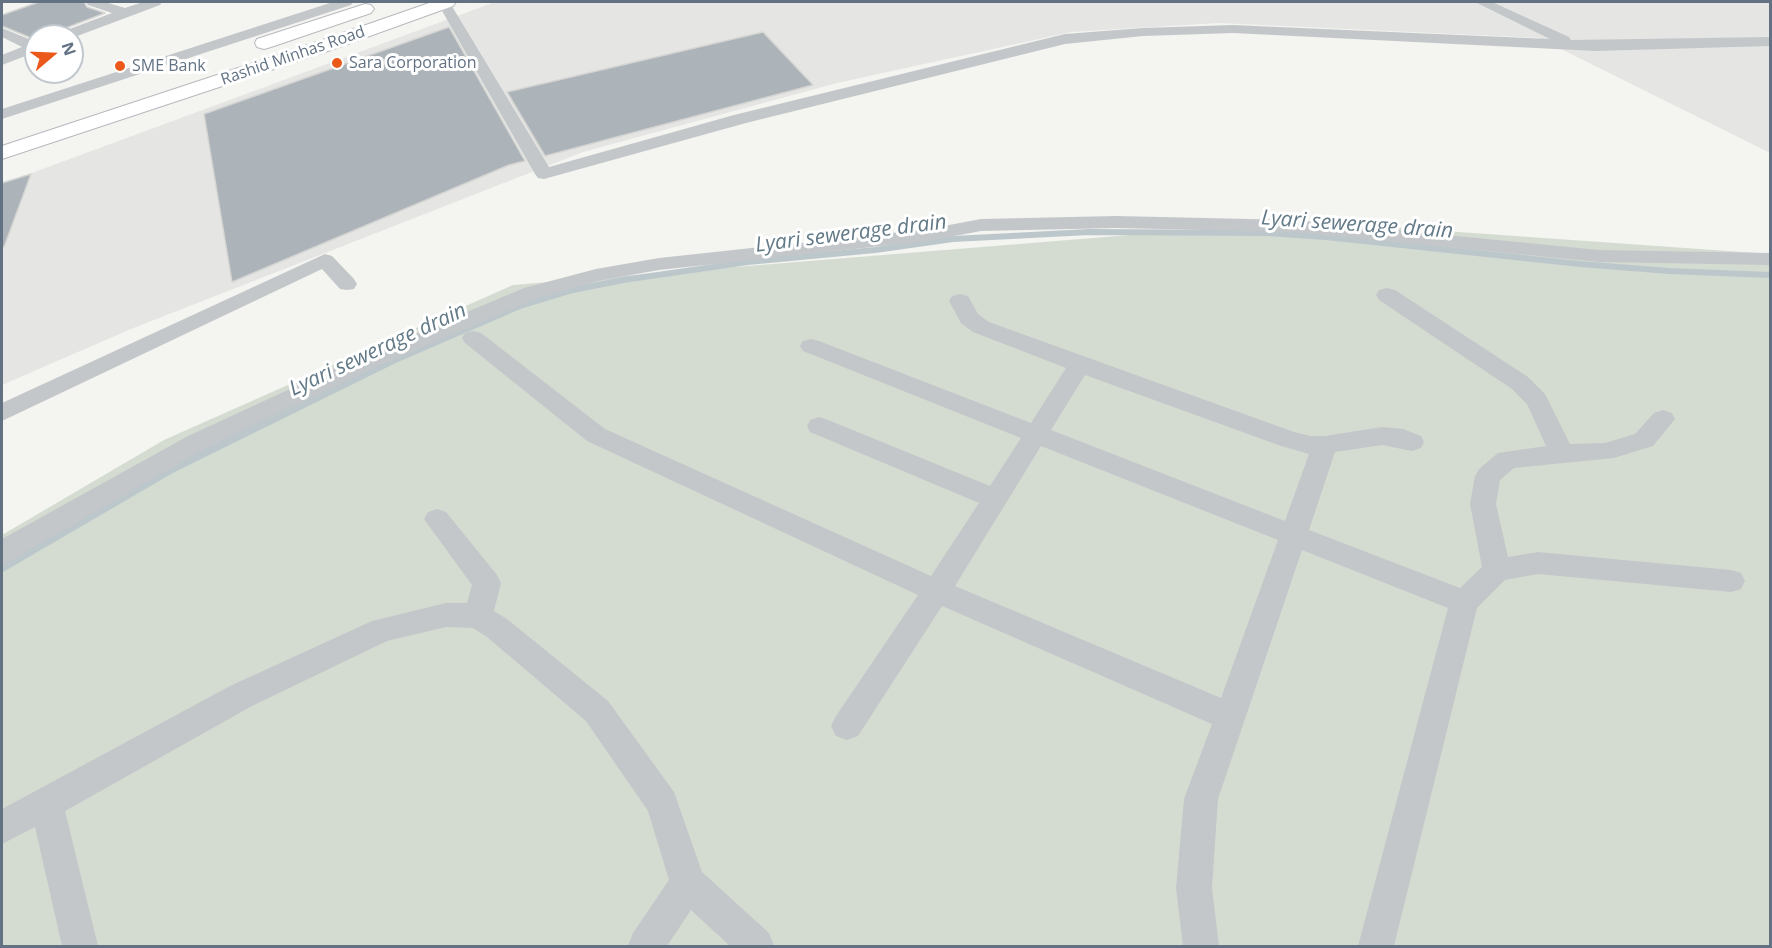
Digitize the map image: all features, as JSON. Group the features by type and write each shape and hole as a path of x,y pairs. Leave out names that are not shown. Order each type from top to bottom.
{"main road":[{"name":"Rashid Minhas Road","path":"2,131 386,2"},
{"name":"Rashid Minhas Road","path":"2,153 324,46 445,2"}],"street":[{"path":"93,2 125,13"},
{"path":"84,28 155,2"},
{"path":"2,114 346,2"},
{"path":"445,2 544,174 740,119 1065,39 1143,32 1233,29 1576,45 1770,42"},
{"path":"1482,2 1576,45"},
{"path":"2,32 24,42"},
{"path":"2,60 24,51"},
{"path":"2,552 197,442 363,364 531,293 596,275 659,264 928,235 981,225 1116,222 1294,226 1599,256 1770,260"},
{"path":"2,413 325,260 347,284"},
{"path":"1387,295 1520,383 1537,400 1562,453"},
{"path":"960,301 969,318 981,327 1290,440 1310,445 1325,445 1382,436 1403,438 1412,442"},
{"path":"473,338 596,435 998,619 1231,717"},
{"path":"811,346 1464,602"},
{"path":"847,726 937,591 1080,365"},
{"path":"1497,570 1483,504 1488,476 1507,460 1562,453 1605,452 1644,440 1663,419"},
{"path":"819,426 995,499"},
{"path":"1201,946 1194,888 1202,799 1325,445"},
{"path":"437,519 487,583 477,616"},
{"path":"1376,946 1464,602 1497,570 1538,563 1731,581"},
{"path":"2,828 241,696 382,630 446,615 477,616 496,628 597,711 662,803 688,883 756,946"},
{"path":"46,803 80,946"},
{"path":"646,946 688,883"}],"shaded area":[{"path":"495,2 1770,2 1770,153 1539,38 1219,23 1071,32 837,83 583,152 131,329 2,385 2,184"},
{"path":"1303,221 1770,254 1770,946 2,946 2,535 164,440 513,285"}],"building":[{"path":"39,2 84,2 87,7 105,13 76,24 24,24 24,35 2,26 2,15"},
{"path":"449,27 525,161 509,165 232,282 204,114"},
{"path":"763,32 813,85 545,156 507,92"},
{"path":"31,174 4,247 2,247 2,183"}],"waterway":[{"name":"Lyari sewerage drain","path":"386,364 520,306 573,290 623,280 748,262 875,250 953,239 1089,232 1266,233 1326,237 1580,264 1669,271 1770,275"},
{"name":"Lyari sewerage drain","path":"2,568 170,470 389,362"}],"place":[{"name":"Sara Corporation","path":"337,63"},
{"name":"SME Bank","path":"120,66"}]}
